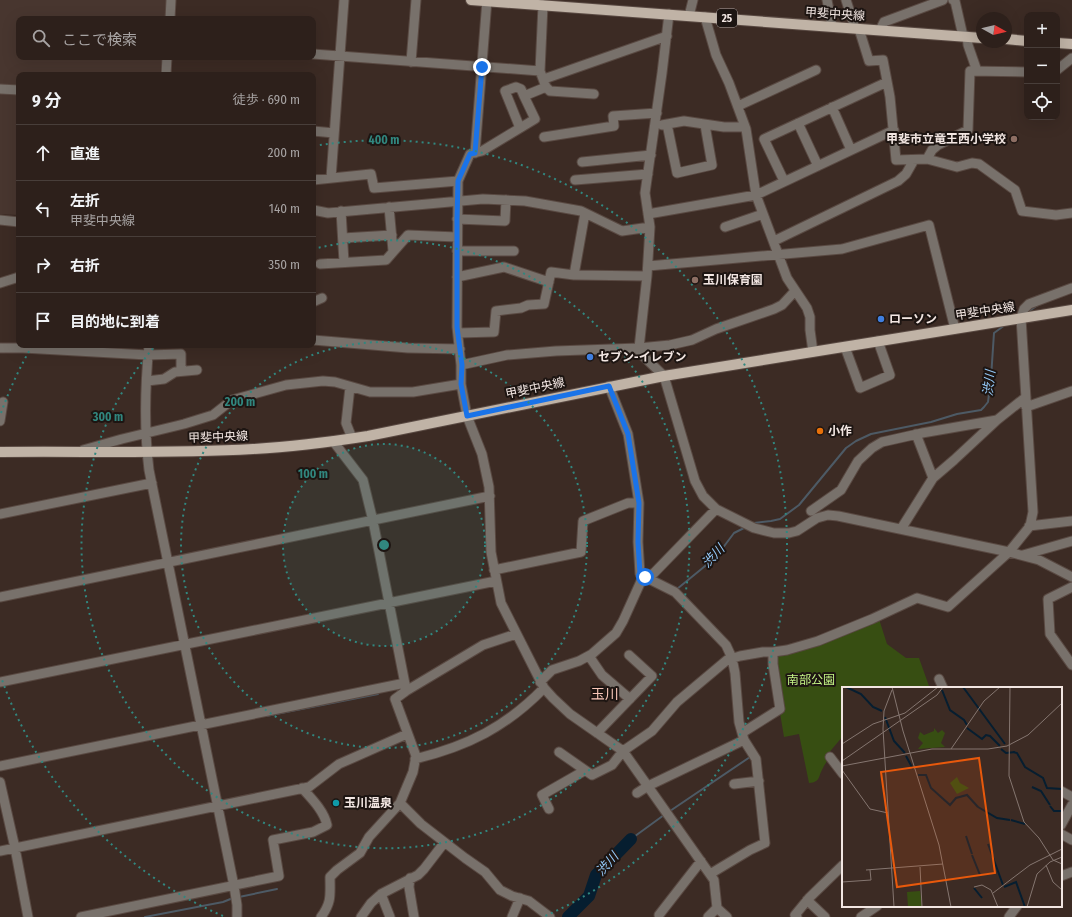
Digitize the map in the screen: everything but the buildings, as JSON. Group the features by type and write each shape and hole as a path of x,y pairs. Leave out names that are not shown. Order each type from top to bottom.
{"main road":[{"name":"甲斐中央線","path":"471,0 976,37"},
{"path":"1012,40 1024,41"},
{"path":"1060,43 1072,44"},
{"name":"甲斐中央線","path":"0,452 253,449 334,441 664,376 1072,310"}],"street":[{"path":"170,16 171,0"},
{"path":"331,178 344,0"},
{"path":"411,62 416,0"},
{"path":"689,16 693,0"},
{"path":"827,0 832,26"},
{"path":"846,0 870,61 883,60 890,97 896,160 927,159 957,167 972,163 979,164 1015,190 1022,211 1056,215 1072,213"},
{"path":"880,30 884,22 944,0"},
{"path":"953,0 955,1 977,71"},
{"path":"475,153 487,1"},
{"path":"543,5 543,79 550,91 594,94"},
{"path":"669,14 657,113 645,193 650,227 648,266 639,348 640,353 664,376 695,481 703,496 716,509 754,528 774,533 789,533 797,531 817,518 838,516 1021,555 1039,560 1072,577"},
{"path":"705,17 716,55 738,106 745,127 756,195 787,278 807,308 810,317 813,352"},
{"path":"524,96 543,79 667,36"},
{"path":"316,54 482,67 543,79"},
{"path":"1060,68 1072,58"},
{"path":"166,72 167,60"},
{"path":"738,106 816,70"},
{"path":"927,159 932,150 938,145 968,130 970,71 1024,72"},
{"path":"784,181 764,139 887,82"},
{"path":"520,128 505,91 516,87 521,89 535,119 482,151 470,154 458,181 457,276 458,332 462,365 461,384 467,416 482,454 489,487 491,552 501,603 542,685 570,714 623,751 714,880 717,908 727,917"},
{"path":"0,89 16,90"},
{"path":"832,107 851,150"},
{"path":"544,137 614,126 613,116 657,113"},
{"path":"655,126 684,122 724,127 745,127"},
{"path":"798,123 818,166"},
{"path":"667,124 677,173 712,165 705,125"},
{"path":"648,214 756,195 894,130"},
{"path":"316,131 334,133"},
{"path":"582,162 651,155"},
{"path":"774,241 898,181 906,174 914,160"},
{"path":"316,180 371,174 374,188 458,181"},
{"path":"575,180 648,174"},
{"path":"316,211 328,213 483,199 506,200 525,201 585,213 622,231 650,227"},
{"path":"457,219 505,221 506,200"},
{"path":"389,207 393,251"},
{"path":"341,211 344,262"},
{"path":"574,275 585,213"},
{"path":"725,227 763,214"},
{"path":"0,220 16,222"},
{"path":"648,266 842,249 929,224 955,329"},
{"path":"342,238 392,235"},
{"path":"320,264 386,260 408,236 457,237"},
{"path":"457,251 514,251"},
{"path":"501,251 501,268"},
{"path":"457,276 501,268 549,282"},
{"path":"458,332 494,332 496,311 520,308 528,305 544,304 551,272 574,275 647,276"},
{"path":"0,283 16,278"},
{"path":"559,752 592,776 612,765 623,751 652,730 677,702 720,665 732,658 763,652 787,650 818,640 872,619 918,598 948,607 1009,552 1029,526 1033,512 1021,318 1024,309 1029,304 1072,288"},
{"path":"462,365 507,355 670,345 692,340 716,329 774,309 782,305 795,291"},
{"path":"316,301 322,298"},
{"path":"316,340 408,348 460,349"},
{"path":"845,346 860,388 890,375 878,341"},
{"path":"0,348 148,355 181,354 181,371"},
{"path":"149,348 147,380 148,470 152,483 234,886 237,917"},
{"path":"147,380 164,379 175,372 197,370"},
{"path":"78,452 213,415 232,400 286,385 323,381 335,382 370,392 413,392 461,384"},
{"path":"609,386 628,434 639,503 638,542 640,574 675,592 726,645 732,658 735,673 739,722 743,736 756,760 765,843 750,850 710,874"},
{"path":"350,387 346,424 352,438"},
{"path":"1026,407 1072,391"},
{"path":"901,529 933,478 997,420 1026,397"},
{"path":"0,421 3,402"},
{"path":"811,511 841,490 858,462 872,448 882,442 916,434 997,420"},
{"path":"916,434 933,478"},
{"path":"334,441 363,480 373,521 406,687"},
{"path":"0,514 152,483"},
{"path":"0,597 490,496"},
{"path":"494,570 581,552 583,521 628,503 639,503"},
{"path":"415,759 441,752 474,739 497,727 515,715 532,700 552,670 589,656 616,633 642,579 654,573 716,509"},
{"path":"1029,526 1072,521"},
{"path":"1021,555 1072,541"},
{"path":"0,682 496,581"},
{"path":"1072,587 1048,598 1050,634 1072,665"},
{"path":"0,766 201,725 406,687 483,645 516,634"},
{"path":"637,793 743,736 780,709 773,664 773,652"},
{"path":"589,656 602,675 630,699"},
{"path":"597,733 652,676 629,656"},
{"path":"939,679 943,687"},
{"path":"321,917 328,908 330,901 330,877 360,853 369,837 400,803 412,772 416,756 395,699 406,687"},
{"path":"0,851 309,787 339,764 407,734"},
{"path":"830,757 842,773"},
{"path":"549,809 542,795 584,771"},
{"path":"734,784 759,781"},
{"path":"0,782 15,848 28,917"},
{"path":"81,917 279,876 273,840 313,832 328,825 326,819 312,799 302,788"},
{"path":"1062,792 1072,797"},
{"path":"400,803 420,824 485,872 500,890 530,901 550,917"},
{"path":"1062,823 1072,805"},
{"path":"1062,835 1072,840"},
{"path":"361,917 371,903 380,894 418,875 444,843"},
{"path":"659,915 702,861"},
{"path":"797,917 795,915 807,900 842,865"},
{"path":"1062,876 1072,872"},
{"path":"410,878 409,887 414,917"},
{"path":"380,894 390,917"},
{"path":"512,917 520,898"},
{"path":"807,900 825,917"},
{"path":"861,917 876,907"},
{"path":"1009,917 1016,907"},
{"path":"708,917 717,908"}],"shaded area":[{"path":"0,0 167,0 165,16 16,16 16,60 162,60 160,72 16,72 16,215 0,214"}],"green space":[{"name":"南部公園","path":"879,619 887,644 906,658 919,658 929,686 842,687 842,737 827,755 828,759 819,778 816,781 809,783 799,734 784,737 780,713 776,659 781,654"}],"waterway":[{"name":"渋川","path":"1026,313 1038,305"},
{"name":"渋川","path":"754,523 780,519 799,505 846,448 856,441 871,434 931,422 957,414 981,410 988,402 994,333 1005,325"},
{"name":"渋川","path":"678,590 677,589 710,562 734,533 746,527"},
{"path":"266,716 378,694"},
{"name":"渋川","path":"670,811 750,757"},
{"name":"渋川","path":"631,839 664,815"},
{"name":"渋川","path":"568,917 589,896 596,875 631,839"},
{"path":"239,897 277,889"},
{"path":"145,917 223,902 233,898"}],"place":[{"name":"甲斐市立竜王西小学校","path":"1014,139"},
{"name":"玉川保育園","path":"695,280"},
{"name":"ローソン","path":"881,319"},
{"name":"セブン-イレブン","path":"590,357"},
{"name":"小作","path":"820,431"},
{"name":"玉川温泉","path":"336,803"}],"district":[{"name":"玉川","path":"605,694"}],"route":[{"path":"482,67 475,153 470,154 458,181 457,327 462,365 461,384 467,416 609,386 628,434 639,503 638,542 640,574 645,577"}]}
